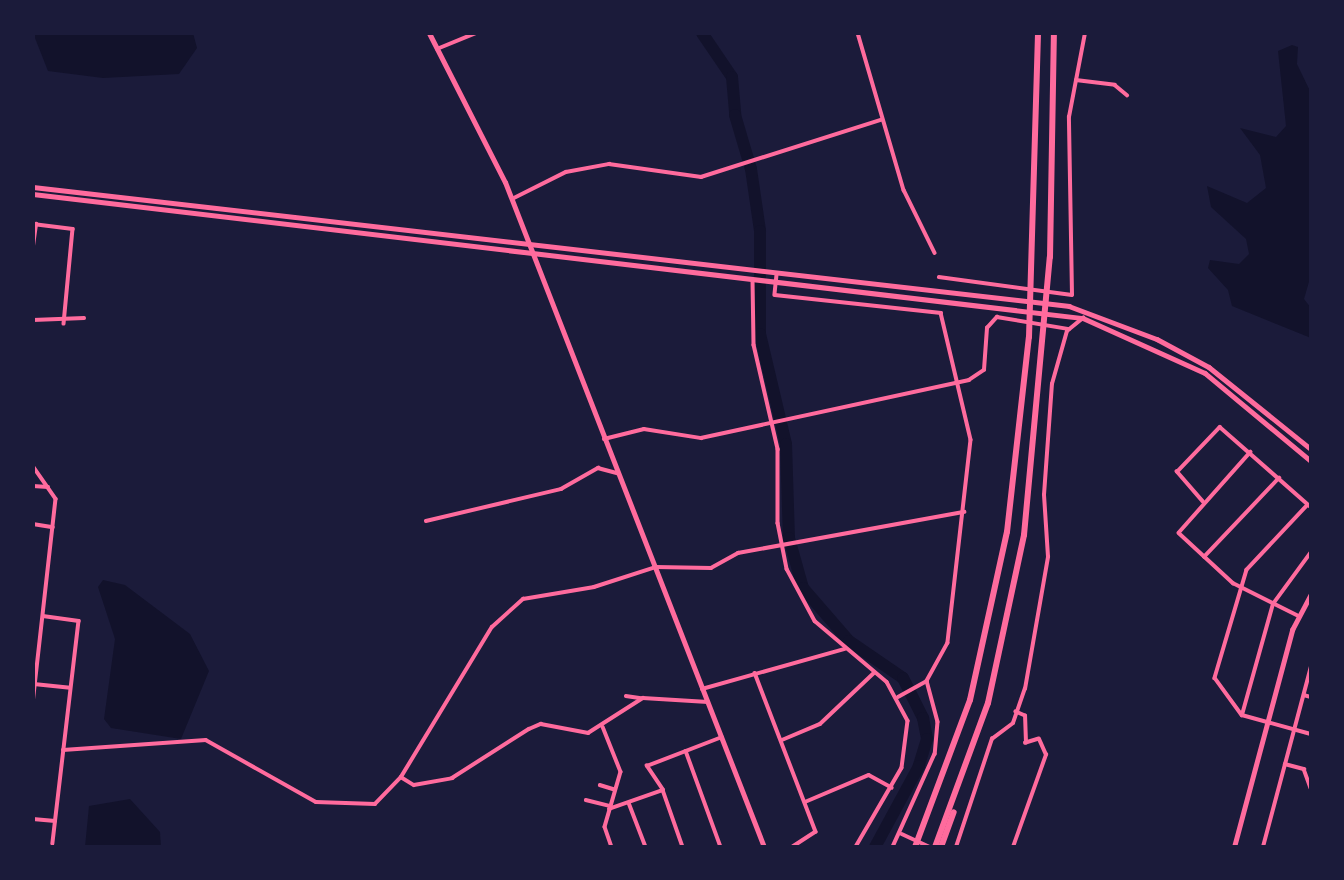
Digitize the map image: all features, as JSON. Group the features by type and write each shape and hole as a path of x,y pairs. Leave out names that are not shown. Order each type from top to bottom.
{"highway":[{"path":"913,847 958,740 970,700 1007,532 1029,337 1034,254 1038,33"},
{"path":"941,847 988,703 1022,546 1045,339 1050,257 1054,33"},
{"path":"935,847 975,747"}],"main road":[{"path":"429,33 512,199 529,249 764,847"}],"street":[{"path":"437,49 476,33"},
{"path":"858,33 881,120 904,190 935,253"},
{"path":"939,277 1072,295 1069,117 1085,33"},
{"path":"1076,80 1115,85 1127,95"},
{"path":"512,199 566,172 609,164 689,178 764,160 881,120"},
{"path":"33,187 776,283 1083,318 1205,373 1311,461"},
{"path":"33,194 529,249 1019,298 1086,311 1209,367 1311,449"},
{"path":"33,247 35,224 73,229 64,324"},
{"path":"777,275 775,295 941,313 955,382 971,440 947,643 928,681 938,737 902,834 893,847"},
{"path":"753,280 754,345 780,467 780,547 801,600 844,649 898,697 910,739 892,788 856,847"},
{"path":"603,439 644,429 701,438 981,374 987,328 997,317 1069,329"},
{"path":"33,320 64,324 84,318"},
{"path":"956,847 992,739 1005,732 1016,712 1044,594 1052,384 1069,329 1083,318"},
{"path":"1203,502 1177,472 1212,436 1226,427 1309,506 1239,586 1215,678 1242,715 1311,734"},
{"path":"1251,452 1179,529 1204,556 1239,586 1297,615"},
{"path":"33,466 56,499 33,703"},
{"path":"426,521 561,489 597,468 617,473"},
{"path":"1204,556 1279,478"},
{"path":"33,486 48,487"},
{"path":"63,750 206,740 327,805 342,800 375,804 401,777 505,611 523,599 594,587 656,567 711,568 730,555 964,512"},
{"path":"33,524 53,527"},
{"path":"1242,715 1273,604 1311,552"},
{"path":"1234,847 1297,615 1311,594"},
{"path":"43,616 79,621 53,843"},
{"path":"702,689 844,649"},
{"path":"33,652 39,652"},
{"path":"1265,846 1311,666"},
{"path":"755,673 816,832 793,847"},
{"path":"782,740 820,724 874,673"},
{"path":"898,697 919,683 928,681"},
{"path":"34,684 70,688"},
{"path":"1304,695 1311,697"},
{"path":"626,696 708,702"},
{"path":"401,777 414,785 452,778 541,724 573,733 603,727 643,698"},
{"path":"1013,847 1046,755 1039,738 1026,743 1025,716 1016,712"},
{"path":"603,727 621,772 613,789 604,827 612,847"},
{"path":"684,847 663,790 647,766 722,737"},
{"path":"686,751 721,847"},
{"path":"1285,764 1304,769 1310,779 1311,788"},
{"path":"805,802 869,775 892,788"},
{"path":"600,785 613,789"},
{"path":"586,800 610,808 663,790"},
{"path":"629,802 646,847"},
{"path":"33,819 55,821"},
{"path":"902,834 930,847"}],"shaded area":[{"path":"33,33 193,33 197,48 179,74 103,78 48,71"},
{"path":"1292,45 1298,47 1297,64 1311,93 1311,275 1304,299 1311,308 1311,338 1232,306 1228,290 1208,268 1210,260 1239,264 1249,254 1246,239 1211,207 1207,186 1247,203 1266,188 1260,155 1240,128 1276,137 1286,126 1278,51"},
{"path":"103,580 125,585 190,634 209,671 181,739 111,728 104,719 115,639 98,587"},
{"path":"130,799 160,832 161,847 85,847 89,806"}],"waterway":[{"path":"702,33 732,77 735,115 751,169 760,231 760,334 786,444 789,538 803,588 849,641 903,678 923,718 927,739 919,766 875,847"}]}
